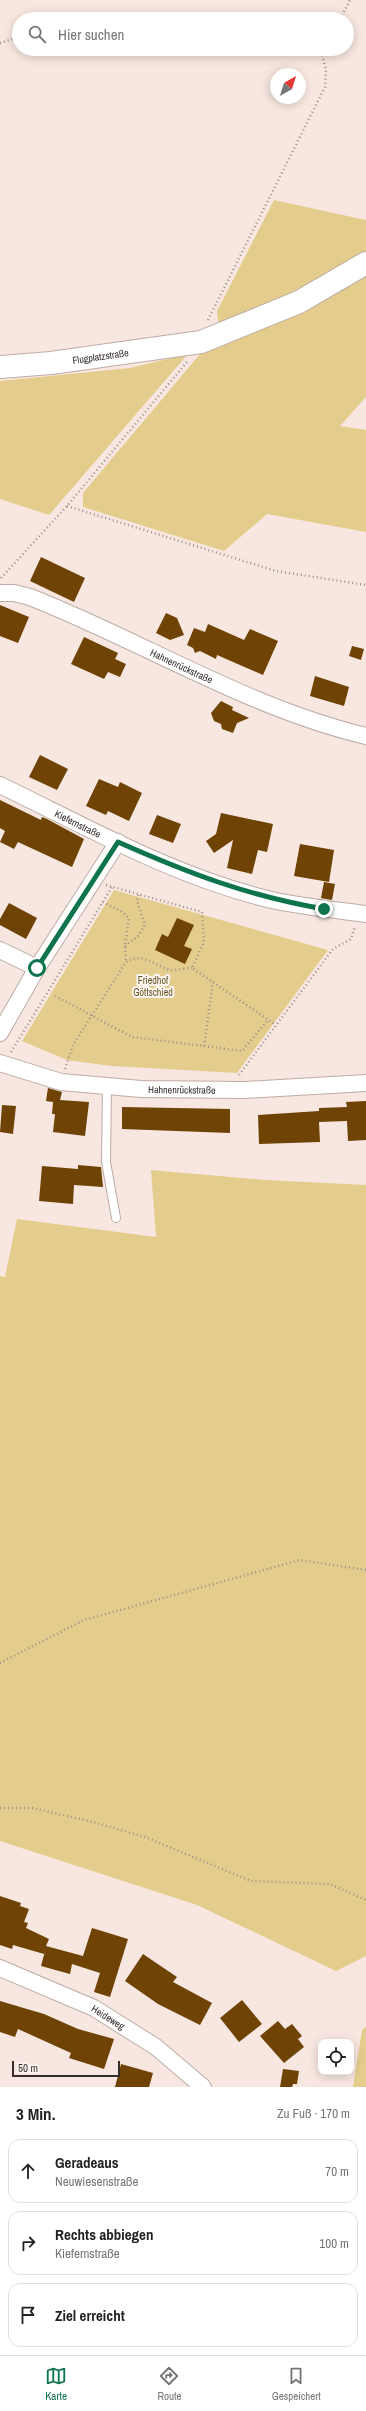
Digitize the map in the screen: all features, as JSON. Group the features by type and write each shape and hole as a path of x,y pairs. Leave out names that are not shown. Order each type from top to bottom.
{"street":[{"name":"Flugplatzstraße","path":"0,367 50,363 201,342 299,302 366,263"},
{"name":"Hahnenrückstraße","path":"0,593 30,597 270,704 346,732 366,736"},
{"name":"Kiefernstraße","path":"0,785 118,842 230,888 276,901 363,913"},
{"path":"0,1033 37,968 118,842"},
{"path":"0,950 37,968"},
{"name":"Hahnenrückstraße","path":"2,1064 61,1082 107,1086 244,1090 366,1083"},
{"name":"Heideweg","path":"0,1968 94,2008 156,2047 203,2087"}],"lane":[{"path":"107,1086 106,1162 116,1218"}],"path":[{"path":"344,12 350,0"},
{"path":"0,43 12,39"},
{"path":"67,506 276,571 366,585"},
{"path":"92,882 202,912 204,942 192,968"},
{"path":"2,1064 112,887"},
{"path":"125,946 138,936 145,925 137,901 139,894"},
{"path":"103,902 121,910 128,918 125,946 126,962"},
{"path":"231,1075 239,1075 333,949 351,939 363,913"},
{"path":"61,1082 73,1045 126,962 133,957 141,957 171,970 192,968 276,1025"},
{"path":"204,1046 213,982"},
{"path":"55,996 132,1037 242,1051 268,1020"},
{"path":"0,1663 84,1620 300,1560 366,1570"},
{"path":"0,1808 32,1808 145,1837 252,1881 330,1884 366,1900"}],"green space":[{"path":"274,200 366,220 366,256 226,324 218,321 217,311"},
{"path":"366,275 366,397 340,426 366,430 366,532 267,514 224,551 83,507 83,493 200,354 261,330 320,302"},
{"path":"188,354 49,515 0,499 0,381 130,368"},
{"name":"Friedhof Göttschied","path":"114,890 328,950 237,1073 111,1066 67,1060 22,1041"},
{"path":"151,1170 265,1180 366,1185 366,1956 336,1971 197,1905 0,1841 0,1276 5,1277 17,1219 156,1237"},
{"path":"366,2027 366,2087 353,2087 362,2030"}],"building":[{"path":"41,557 85,578 74,602 30,581"},
{"path":"0,605 29,617 18,643 0,636"},
{"path":"166,613 177,618 184,635 170,640 156,633"},
{"path":"208,624 244,640 250,629 278,641 263,675 217,655 216,659 200,651 195,653 193,648 187,645 194,628 205,632"},
{"path":"84,637 118,653 115,659 126,664 120,677 108,672 104,679 71,664"},
{"path":"352,646 364,649 361,660 349,656"},
{"path":"315,676 349,687 344,706 310,696"},
{"path":"221,701 233,707 232,710 249,718 237,723 233,733 222,729 221,724 214,721 211,713"},
{"path":"40,755 68,769 57,790 29,777"},
{"path":"99,779 118,787 120,782 142,793 129,821 108,811 106,815 86,806"},
{"path":"0,800 41,820 42,817 47,819 84,839 72,867 18,842 14,849 0,842 5,831 0,828"},
{"path":"221,813 273,824 267,852 258,850 252,874 227,868 233,840 214,853 206,841 216,834"},
{"path":"157,815 181,824 173,843 149,834"},
{"path":"300,844 334,850 329,882 294,876"},
{"path":"324,882 335,884 332,900 321,898"},
{"path":"9,903 37,918 26,939 0,925 0,919"},
{"path":"177,918 194,925 184,946 192,949 185,964 155,950 162,934 168,937"},
{"path":"48,1088 62,1092 60,1100 89,1102 85,1136 53,1132 55,1114 52,1114 53,1102 46,1101"},
{"path":"366,1101 366,1140 348,1141 347,1121 319,1122 320,1142 259,1144 258,1115 319,1111 319,1108 347,1107 346,1102"},
{"path":"2,1105 16,1106 13,1134 0,1132"},
{"path":"122,1107 230,1109 230,1133 122,1129"},
{"path":"78,1165 101,1167 103,1187 74,1185 73,1204 39,1201 42,1166 78,1169"},
{"path":"0,1896 21,1903 20,1906 29,1909 24,1922 28,1923 26,1928 49,1939 46,1946 83,1956 92,1928 128,1939 110,1997 94,1992 100,1973 72,1964 70,1974 41,1966 46,1947 44,1954 13,1945 12,1949 0,1945"},
{"path":"143,1954 177,1977 173,1982 212,2003 200,2025 158,2004 125,1981"},
{"path":"242,2000 262,2024 239,2042 220,2018"},
{"path":"0,2001 44,2014 78,2029 114,2039 104,2069 69,2058 71,2053 18,2029 15,2037 0,2032"},
{"path":"278,2021 285,2029 292,2024 302,2036 298,2039 304,2047 284,2063 260,2036"},
{"path":"121,2064 153,2073 149,2087 115,2087"},
{"path":"283,2069 299,2071 297,2084 293,2084 292,2087 280,2087"}],"route":[{"path":"37,968 118,842 162,862 230,888 276,901 324,909"}]}
